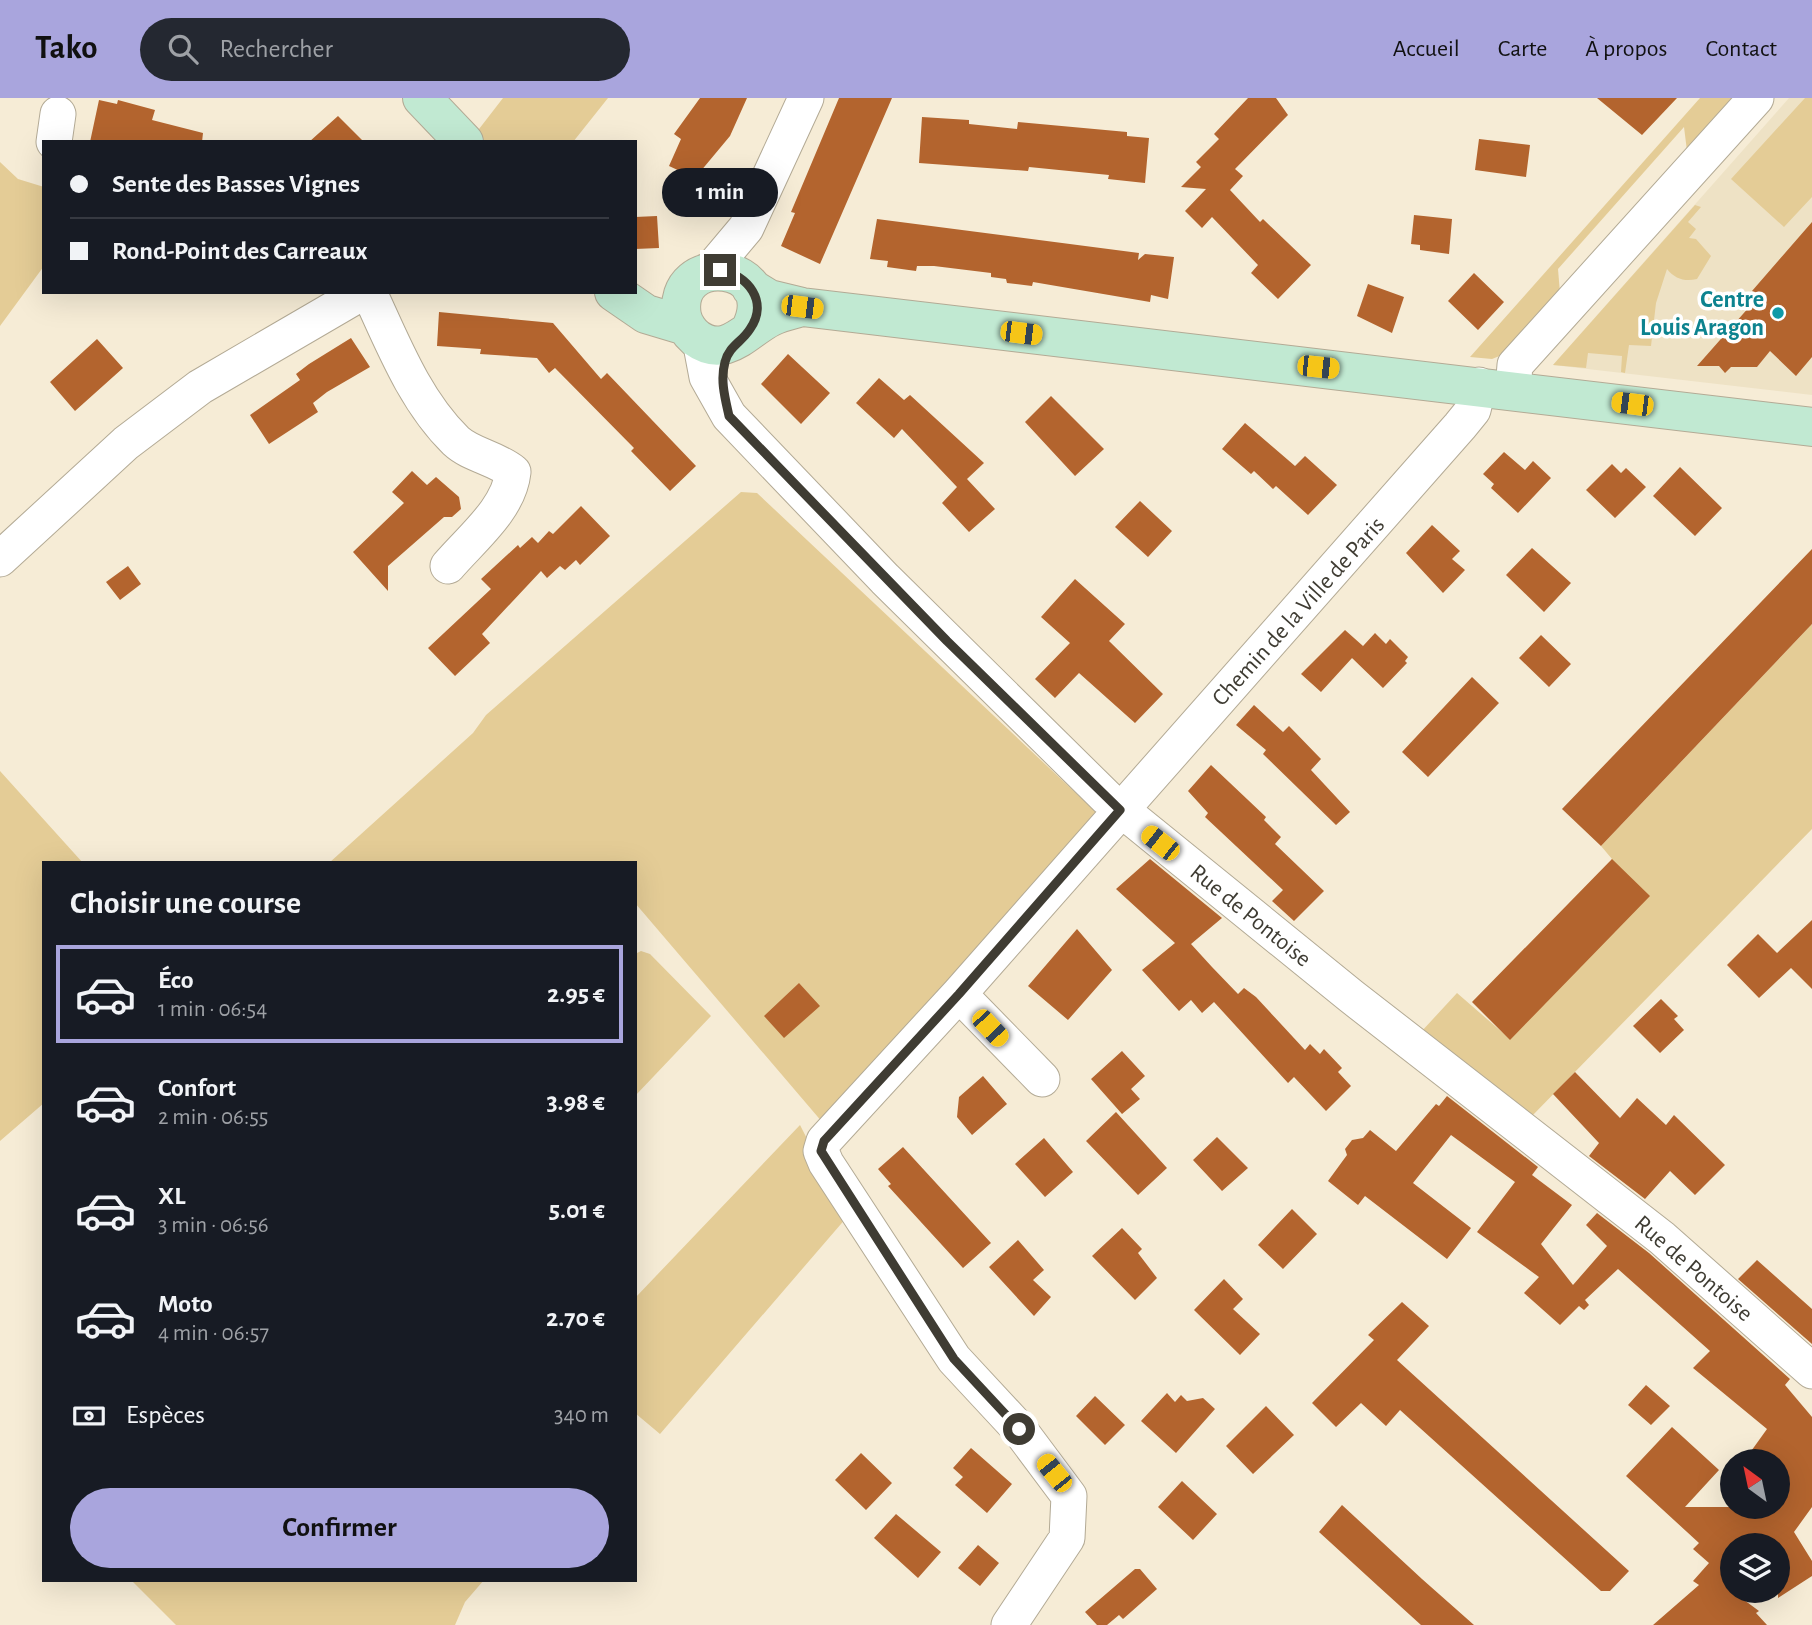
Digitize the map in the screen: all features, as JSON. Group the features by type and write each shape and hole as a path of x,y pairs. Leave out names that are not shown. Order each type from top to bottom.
{"main road":[{"path":"422,98 462,140"},
{"path":"637,290 671,291 723,280 769,299 802,307 1488,395 1812,427"},
{"path":"718,335 683,299 723,280"},
{"path":"718,335 757,309 723,280"},
{"path":"617,294 646,314 718,335 802,307"}],"street":[{"path":"723,280 806,98"},
{"name":"Chemin de la Ville de Paris","path":"1009,1625 1067,1538 1069,1496 1019,1429 954,1359 821,1151 824,1141 959,994 1488,395 1756,98"},
{"path":"0,559 126,443 214,377 359,294"},
{"path":"370,294 423,401 458,443 502,463 513,471 511,489 498,510 448,566"},
{"name":"Rue de Pontoise","path":"718,335 708,377 729,416 947,641 1120,810 1408,1041 1662,1238 1812,1371"},
{"path":"959,994 1042,1079"}],"shaded area":[{"path":"503,98 608,98 575,140 471,140"},
{"path":"1700,98 1734,98 1687,151 1684,127 1558,269 1560,293 1502,355 1492,359 1470,357"},
{"path":"1789,98 1812,98 1812,395 1553,365"},
{"path":"1805,98 1812,98 1812,197 1784,227 1731,179"},
{"path":"0,162 18,179 42,186 42,269 0,326"},
{"path":"1695,205 1701,207 1688,222 1696,229 1689,238 1696,239 1711,256 1697,279 1680,279 1667,269 1656,303 1651,346 1629,345 1625,373 1621,372 1622,356 1588,353 1586,368 1553,365"},
{"path":"741,492 757,493 1096,812 823,1123 637,905 637,861 331,861 473,733 486,715"},
{"path":"1812,624 1812,829 1531,1117 1421,1032 1457,993 1510,1039 1612,859 1601,846"},
{"path":"0,771 81,861 42,861 42,1105 0,1141"},
{"path":"641,951 650,954 711,1016 637,1094 637,953"},
{"path":"800,1125 847,1217 660,1434 637,1415 637,1296"},
{"path":"133,1582 482,1582 465,1602 455,1625 176,1625"}],"building":[{"path":"700,98 747,98 730,136 695,178 669,166 681,139 674,134"},
{"path":"839,98 892,98 820,264 781,246 795,213 791,212"},
{"path":"1248,98 1276,98 1288,115 1235,169 1243,176 1230,190 1260,222 1263,219 1311,265 1278,299 1251,273 1258,265 1212,217 1202,228 1185,211 1206,189 1181,187 1201,167 1196,162 1219,139 1214,134"},
{"path":"1597,98 1677,98 1642,135"},
{"path":"99,100 117,104 118,100 155,110 152,120 203,133 202,140 90,140"},
{"path":"338,116 362,140 311,140"},
{"path":"922,117 969,120 969,124 1017,129 1018,122 1127,132 1127,136 1149,138 1145,183 1108,179 1109,175 1029,167 1028,171 919,163"},
{"path":"1479,139 1530,145 1526,177 1475,170"},
{"path":"1414,215 1452,219 1449,254 1420,250 1420,245 1411,244"},
{"path":"657,216 659,248 637,249 637,217"},
{"path":"877,219 1139,253 1138,260 1145,254 1174,257 1168,299 1151,295 1150,302 1033,282 1032,286 1007,283 1006,279 991,277 991,273 934,266 917,266 916,271 887,267 888,261 870,259"},
{"name":"Centre Louis Aragon","path":"1812,222 1812,357 1796,376 1770,351 1757,367 1731,367 1725,373 1719,366 1697,366 1758,297 1752,291"},
{"path":"1474,273 1504,302 1478,330 1448,301"},
{"path":"1368,284 1404,297 1392,333 1357,316"},
{"path":"439,312 553,323 601,379 607,373 696,466 670,491 631,451 634,448 555,368 549,373 537,358 480,354 481,349 437,346"},
{"path":"351,338 370,367 327,392 313,403 318,412 269,444 250,415 300,380 296,374 309,364"},
{"path":"97,339 123,368 75,411 50,382"},
{"path":"788,354 830,393 801,424 761,384"},
{"path":"879,378 904,400 910,395 984,463 967,479 995,509 969,532 942,503 957,487 902,429 894,438 856,403"},
{"path":"1051,396 1104,449 1075,476 1025,422"},
{"path":"1245,423 1295,466 1305,456 1337,485 1308,515 1276,486 1273,489 1254,471 1251,474 1222,449"},
{"path":"1504,452 1525,470 1533,461 1551,478 1518,513 1491,488 1494,484 1483,474"},
{"path":"1612,464 1621,473 1626,468 1646,487 1615,518 1586,490"},
{"path":"1680,467 1722,508 1695,536 1653,496"},
{"path":"412,471 427,485 436,477 459,497 461,509 452,517 444,517 388,566 388,591 353,552 404,503 392,492"},
{"path":"1140,501 1172,531 1148,557 1115,527"},
{"path":"581,506 610,536 580,565 576,560 565,570 560,566 547,578 541,571 482,634 490,643 455,676 428,648 491,589 481,579 518,545 520,548 532,537 538,543 549,531 553,534"},
{"path":"1432,525 1460,551 1452,559 1465,570 1443,593 1406,553"},
{"path":"1532,548 1571,583 1544,612 1506,575"},
{"path":"1812,549 1812,624 1601,846 1562,809"},
{"path":"128,566 141,584 120,600 106,582"},
{"path":"1075,579 1125,624 1109,641 1163,694 1135,723 1079,673 1055,698 1035,679 1070,643 1041,617"},
{"path":"1345,630 1363,646 1321,692 1301,674"},
{"path":"1375,633 1386,644 1390,639 1408,657 1405,661 1407,663 1383,688 1352,658"},
{"path":"1541,635 1571,664 1549,687 1519,658"},
{"path":"1472,677 1499,703 1428,777 1402,752"},
{"path":"1254,705 1283,732 1289,726 1321,759 1311,770 1350,812 1336,825 1263,754 1266,750 1236,725"},
{"path":"1211,765 1266,817 1264,820 1281,837 1275,844 1324,891 1294,921 1272,901 1283,890 1205,817 1208,813 1188,791"},
{"path":"1150,859 1222,918 1191,944 1212,967 1238,994 1244,988 1256,997 1305,1050 1310,1044 1320,1054 1324,1049 1342,1068 1338,1072 1351,1086 1326,1111 1294,1077 1288,1083 1214,1002 1202,1013 1191,1000 1179,1011 1142,970 1175,943 1116,889"},
{"path":"1612,859 1650,896 1510,1040 1472,1002"},
{"path":"1812,920 1812,989 1791,968 1759,998 1727,965 1758,934 1777,953"},
{"path":"1077,929 1112,970 1068,1020 1028,986"},
{"path":"799,983 820,1006 784,1038 764,1016"},
{"path":"1661,999 1678,1016 1674,1019 1684,1030 1660,1053 1633,1026"},
{"path":"1122,1051 1145,1076 1131,1089 1140,1099 1122,1114 1091,1079"},
{"path":"1575,1072 1620,1118 1637,1098 1666,1125 1674,1115 1725,1165 1695,1195 1670,1171 1645,1199 1589,1156 1599,1143 1553,1094"},
{"path":"983,1076 1007,1104 972,1135 957,1117 959,1097"},
{"path":"1447,1096 1538,1167 1532,1175 1572,1205 1541,1244 1573,1285 1607,1246 1586,1225 1597,1213 1649,1253 1790,1379 1785,1385 1812,1417 1812,1507 1794,1532 1812,1561 1812,1576 1790,1590 1790,1533 1720,1533 1720,1603 1748,1603 1759,1611 1756,1613 1767,1625 1653,1625 1699,1585 1693,1581 1709,1563 1693,1549 1699,1543 1626,1476 1672,1427 1719,1470 1685,1507 1720,1507 1720,1519 1790,1519 1790,1449 1753,1449 1767,1429 1693,1368 1710,1351 1618,1269 1585,1300 1589,1305 1584,1310 1579,1306 1560,1325 1524,1293 1539,1277 1477,1232 1515,1182 1451,1135 1413,1183 1471,1228 1447,1259 1365,1196 1358,1205 1328,1181 1347,1155 1345,1149 1352,1140 1363,1138 1370,1130 1396,1151 1436,1104 1439,1106"},
{"path":"1116,1112 1167,1168 1138,1195 1086,1141"},
{"path":"1217,1137 1248,1168 1222,1191 1193,1160"},
{"path":"1044,1138 1073,1172 1045,1197 1015,1164"},
{"path":"903,1147 991,1243 963,1268 888,1186 891,1184 878,1169"},
{"path":"1292,1209 1317,1234 1283,1269 1258,1245"},
{"path":"1122,1228 1142,1249 1138,1253 1157,1278 1135,1300 1092,1256"},
{"path":"1018,1240 1044,1270 1033,1280 1051,1297 1034,1316 989,1267"},
{"path":"1757,1260 1812,1309 1812,1344 1738,1279"},
{"path":"1224,1279 1243,1299 1233,1309 1260,1334 1240,1355 1194,1310"},
{"path":"1402,1302 1429,1326 1397,1360 1629,1571 1610,1591 1601,1591 1400,1410 1386,1426 1361,1403 1336,1427 1312,1403 1374,1340 1368,1335"},
{"path":"1646,1385 1670,1406 1651,1425 1628,1405"},
{"path":"1167,1393 1175,1402 1181,1395 1187,1401 1203,1398 1215,1409 1176,1453 1141,1421"},
{"path":"1095,1396 1125,1425 1105,1445 1076,1416"},
{"path":"1266,1406 1294,1435 1253,1474 1226,1446"},
{"path":"971,1448 1012,1484 987,1513 955,1485 963,1477 953,1468"},
{"path":"861,1453 892,1483 866,1510 835,1480"},
{"path":"1182,1481 1217,1514 1193,1540 1158,1507"},
{"path":"1342,1505 1474,1625 1421,1625 1378,1586 1319,1532"},
{"path":"896,1514 941,1552 918,1578 874,1538"},
{"path":"978,1545 999,1563 980,1586 958,1568"},
{"path":"1135,1569 1140,1569 1157,1589 1123,1619 1119,1615 1107,1625 1097,1625 1085,1612"}],"place":[{"name":"Centre Louis Aragon","path":"1778,313"}],"route":[{"path":"720,270 731,272 747,282 756,298 757,309 750,330 735,342 725,360 723,393 729,416 947,641 1120,810 959,994 824,1141 821,1151 826,1163 954,1359 1019,1429"}]}
